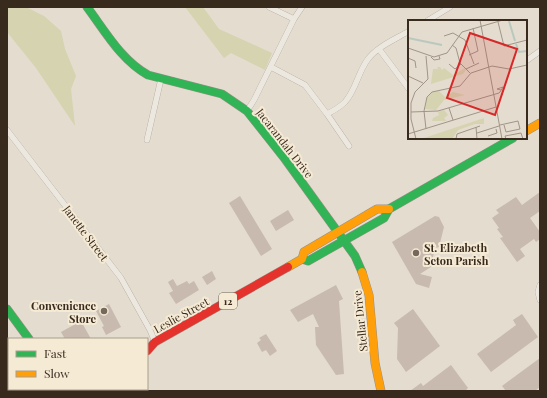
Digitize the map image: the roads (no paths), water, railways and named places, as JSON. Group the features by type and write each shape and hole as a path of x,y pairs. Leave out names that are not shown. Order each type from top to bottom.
{"main road":[{"name":"Jacarandah Drive","path":"87,7 128,61 148,75 222,94 247,112 285,159 338,232"},
{"path":"527,130 540,123"},
{"name":"Leslie Street","path":"151,342 302,259 304,252 377,209 389,209 511,139"},
{"name":"Leslie Street","path":"302,259 308,261 344,241 384,218 389,209"},
{"name":"Stellar Drive","path":"338,232 355,256 368,285 375,363 381,391"},
{"path":"7,309 28,338"}],"street":[{"path":"269,7 294,19"},
{"path":"247,112 294,19 302,7"},
{"path":"429,20 450,7"},
{"path":"327,114 344,103 353,90 358,76 369,58 379,49 408,32"},
{"path":"379,49 408,88"},
{"path":"527,60 540,51"},
{"path":"271,67 305,85 327,114 348,146"},
{"path":"147,140 161,79"},
{"name":"Janette Street","path":"7,130 120,278 150,330 151,342"},
{"path":"540,285 538,292 540,300"}],"place":[{"name":"St. Elizabeth Seton Parish","path":"416,253"},
{"name":"Convenience Store","path":"104,311"}]}
